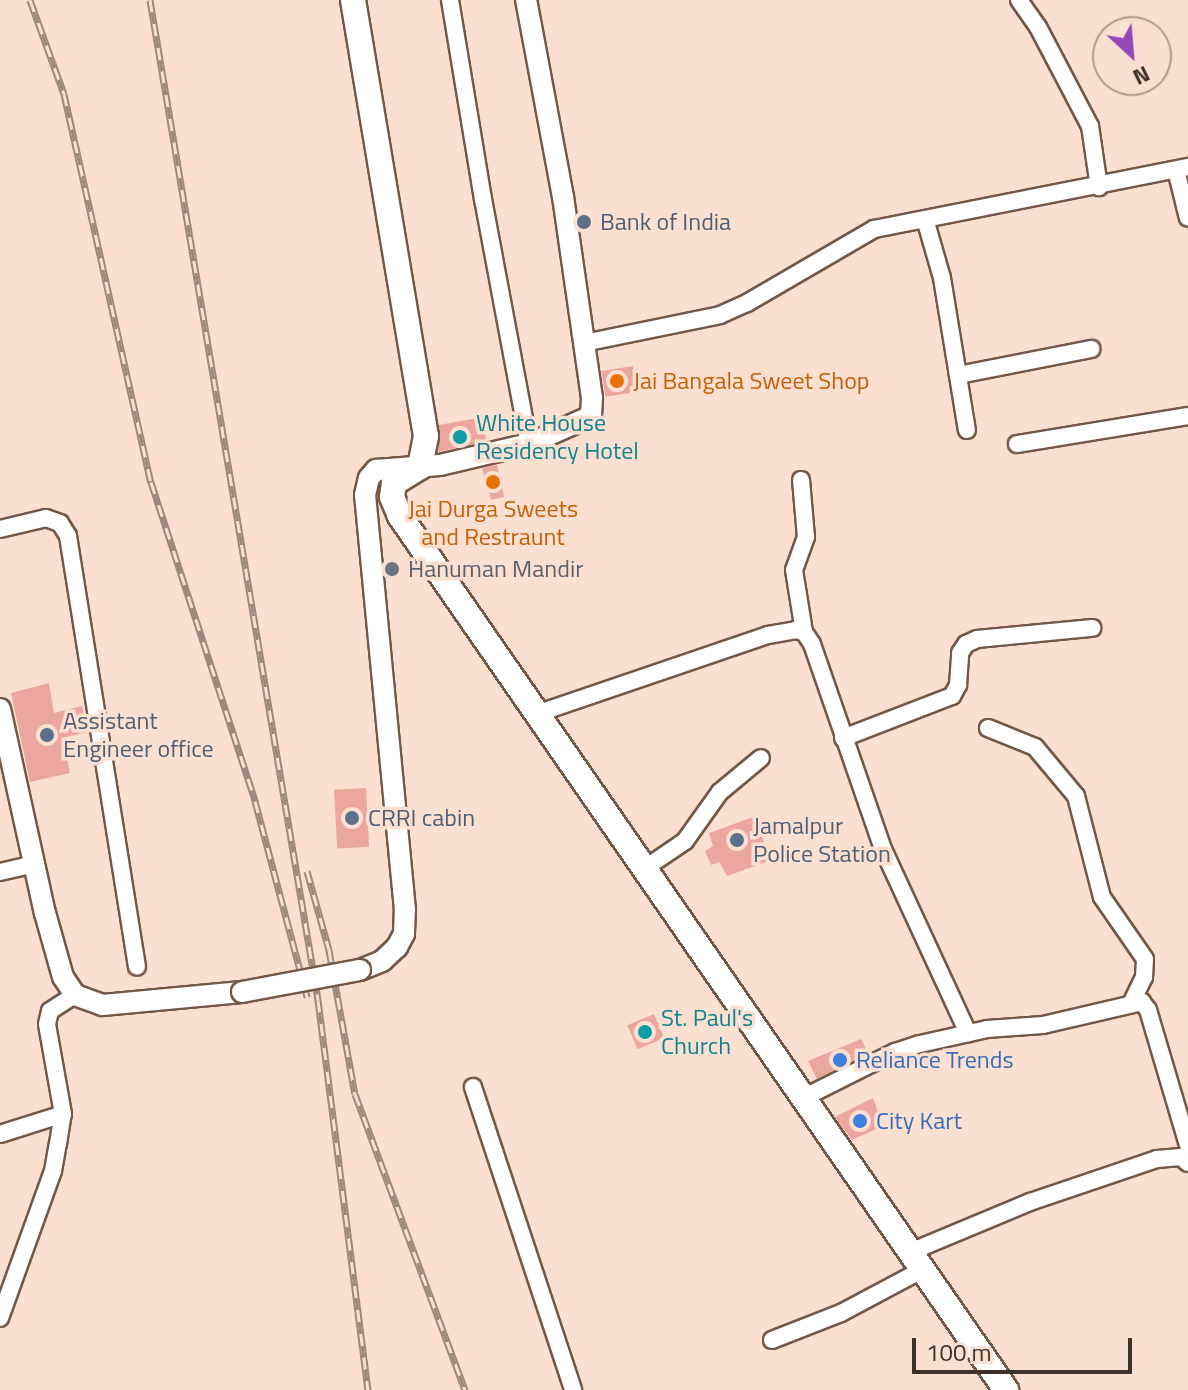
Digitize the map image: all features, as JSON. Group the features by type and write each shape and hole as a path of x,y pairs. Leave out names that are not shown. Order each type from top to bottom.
{"main road":[{"path":"353,0 426,436 420,467 394,483 392,497 400,516 1006,1390"}],"street":[{"path":"450,0 529,444"},
{"path":"0,709 63,977 75,995 102,1005 242,992 360,970 382,961 397,947 404,934 405,910 366,514 365,495 369,478 376,470 420,467 529,444 591,416 592,398 563,197 526,0"},
{"path":"1019,0 1086,117 1099,187"},
{"path":"584,343 720,315 747,303 874,229 1099,187 1182,168 1188,218"},
{"path":"925,219 942,278 967,430"},
{"path":"958,375 1091,349"},
{"path":"1017,444 1188,416"},
{"path":"801,480 806,537 794,570 804,632 812,644 883,849 968,1033"},
{"path":"366,514 400,516"},
{"path":"0,529 46,518 60,523 68,536 137,967"},
{"path":"843,738 952,696 958,685 960,653 966,644 977,639 1092,628"},
{"path":"536,714 768,635 795,630 804,632"},
{"path":"988,728 1035,747 1076,796 1102,897 1145,959 1144,977 1132,1002"},
{"path":"644,869 685,841 720,792 761,758"},
{"path":"0,872 34,864"},
{"path":"0,1318 53,1171 63,1114 47,1024 50,1011 75,995"},
{"path":"803,1098 895,1052 968,1033 1043,1025 1142,1002 1148,1010 1188,1145"},
{"path":"473,1087 573,1390"},
{"path":"0,1134 63,1114"},
{"path":"772,1340 841,1313 916,1261 1030,1202 1157,1159 1181,1157 1188,1163"}],"building":[{"name":"Jai Bangala Sweet Shop","path":"633,366 637,392 605,397 601,371"},
{"name":"White House Residency Hotel","path":"483,417 486,441 438,452 439,425"},
{"name":"Jai Durga Sweets and Restraunt","path":"497,465 504,497 491,500 482,468"},
{"name":"Assistant Engineer office","path":"49,683 54,713 82,706 87,732 63,738 70,773 30,782 11,693"},
{"name":"CRRI cabin","path":"366,788 369,847 337,849 334,790"},
{"name":"Jamalpur Police Station","path":"756,816 769,861 727,876 719,862 711,865 705,851 713,846 709,833"},
{"name":"St. Paul's Church","path":"654,1014 664,1038 637,1049 627,1025"},
{"name":"Reliance Trends","path":"861,1039 868,1053 817,1079 808,1061"},
{"name":"City Kart","path":"873,1098 883,1126 852,1140 835,1117"}],"railway":[{"path":"30,0 64,94 151,482 255,801 307,997"},
{"path":"150,0 318,1000 368,1390"},
{"path":"307,871 329,950 355,1094 465,1390"}],"place":[{"name":"Bank of India","path":"584,222"},
{"name":"Jai Bangala Sweet Shop","path":"617,381"},
{"name":"White House Residency Hotel","path":"460,437"},
{"name":"Jai Durga Sweets and Restraunt","path":"493,482"},
{"name":"Hanuman Mandir","path":"392,569"},
{"name":"Assistant Engineer office","path":"47,735"},
{"name":"CRRI cabin","path":"352,818"},
{"name":"Jamalpur Police Station","path":"737,840"},
{"name":"St. Paul's Church","path":"645,1032"},
{"name":"Reliance Trends","path":"840,1060"},
{"name":"City Kart","path":"860,1121"}]}
